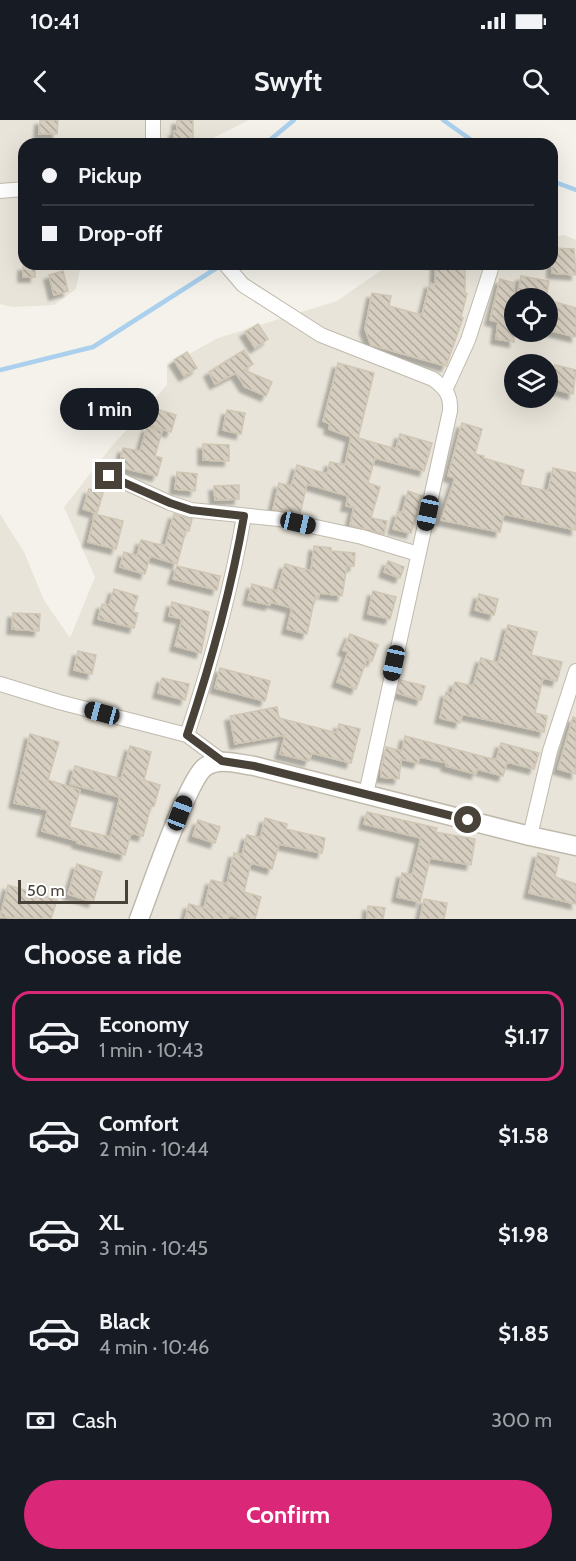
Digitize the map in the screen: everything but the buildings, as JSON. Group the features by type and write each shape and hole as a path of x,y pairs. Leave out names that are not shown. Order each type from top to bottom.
{"street":[{"path":"153,120 153,138"},
{"path":"0,191 18,190"},
{"path":"230,270 243,285 321,335 433,379 446,388 450,400 450,411 366,794"},
{"path":"446,388 468,340 491,270"},
{"path":"109,476 191,510 279,519 362,537 418,554"},
{"path":"187,735 211,662 244,516"},
{"path":"530,836 550,752 576,671"},
{"path":"0,684 59,702 187,735 222,761 254,766 576,846"},
{"path":"139,919 188,792 204,768 222,761"}],"shaded area":[{"path":"0,120 249,120 213,138 18,138 18,270 80,270 76,289 54,305 12,307 0,304"},
{"path":"564,235 576,240 576,919 0,919 0,514 24,552 44,600 70,638 95,577 64,507 112,446 167,385 167,366 218,338 337,301 381,270 558,270 558,236"}],"waterway":[{"path":"272,138 294,120"},
{"path":"443,120 468,138"},
{"path":"558,183 576,190"},
{"path":"0,370 93,347 214,270"}],"route":[{"path":"109,476 191,510 244,516 211,662 187,735 222,761 254,766 468,820"}]}
